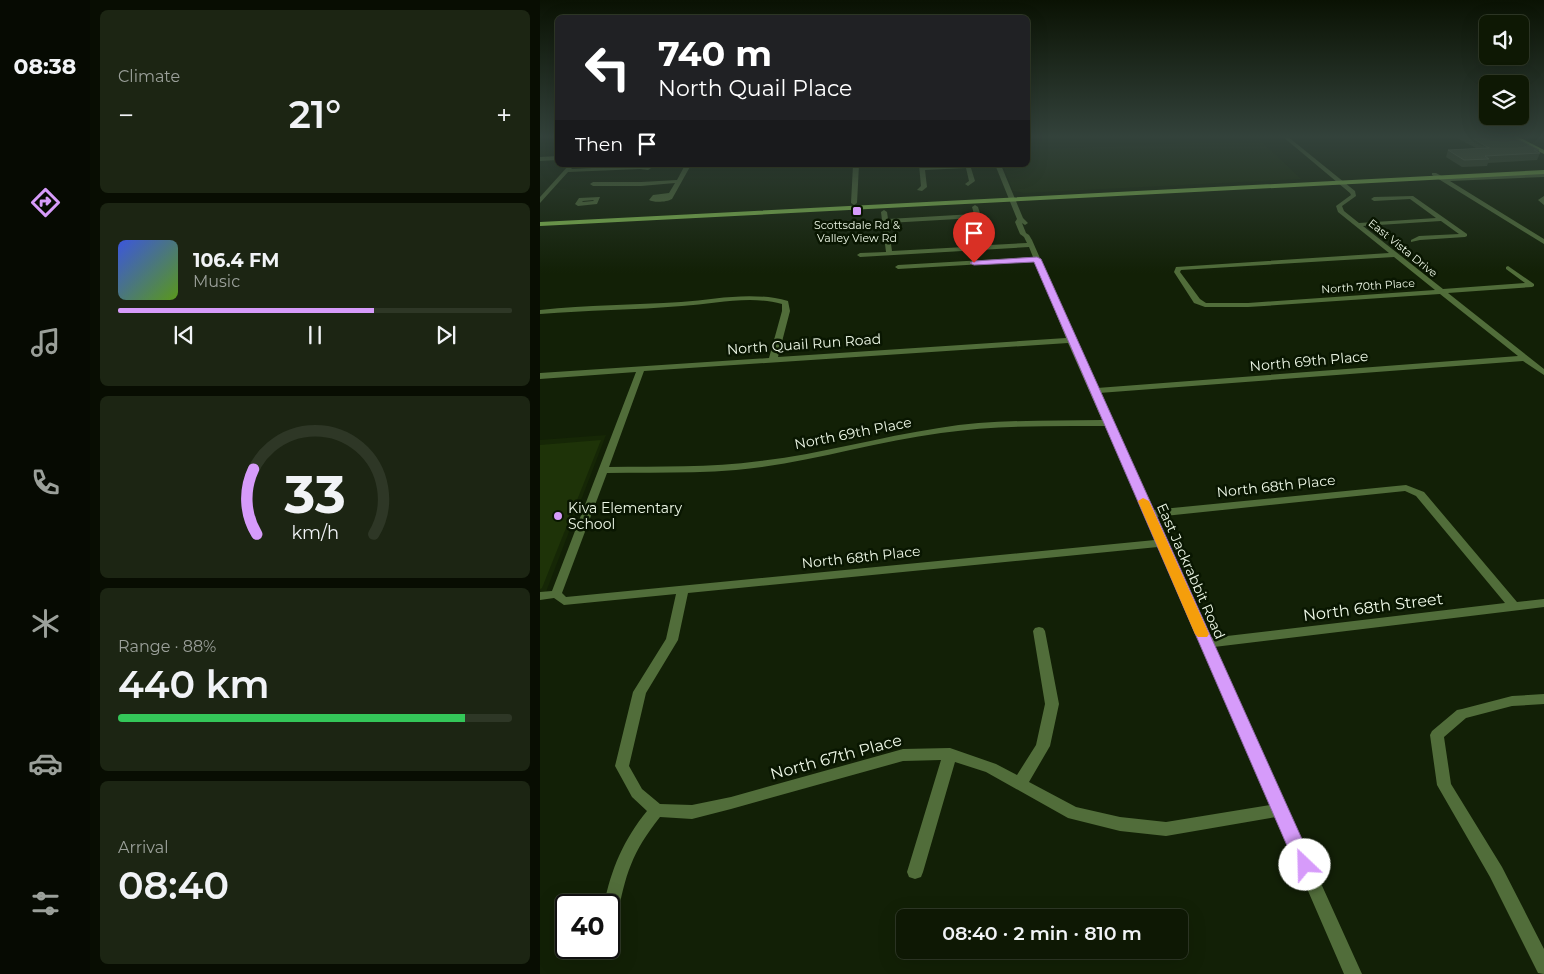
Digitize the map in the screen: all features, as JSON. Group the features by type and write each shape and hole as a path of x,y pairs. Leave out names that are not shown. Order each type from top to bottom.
{"main road":[{"path":"540,219 1331,181"},
{"path":"540,224 930,205 1010,198"}],"street":[{"path":"540,201 557,181"},
{"path":"582,199 595,181"},
{"path":"593,184 641,184 674,181"},
{"path":"671,195 680,181"},
{"path":"854,203 855,181"},
{"path":"920,190 924,187 923,181"},
{"path":"968,184 971,181"},
{"name":"East Jackrabbit Road","path":"1004,181 1020,219 1018,222 1023,234 1027,236 1031,244 1071,340 1353,974"},
{"name":"East Vista Drive","path":"1341,181 1352,190 1354,195 1339,206 1339,210 1544,372"},
{"path":"1446,181 1544,242"},
{"path":"1374,200 1411,197 1465,235 1419,238 1412,241"},
{"path":"930,205 936,218"},
{"path":"927,218 930,205"},
{"path":"975,207 987,247"},
{"path":"884,212 889,253"},
{"path":"886,221 977,216"},
{"path":"1357,224 1442,219"},
{"path":"860,255 1031,244"},
{"name":"North 70th Place","path":"1395,255 1178,268 1176,272 1197,301 1205,306 1248,305 1532,285 1508,268"},
{"path":"898,268 1037,259"},
{"path":"540,312 580,308 774,298 785,303 786,311 773,360"},
{"name":"North Quail Run Road","path":"540,376 1071,340"},
{"name":"North 69th Place","path":"1095,391 1526,358"},
{"path":"560,598 603,470 641,369"},
{"name":"North 69th Place","path":"603,470 736,466 814,456 941,430 991,425 1108,422"},
{"name":"North 68th Place","path":"1149,514 1406,488 1420,494 1515,606"},
{"name":"North 68th Place","path":"540,596 560,598 683,590 1162,543"},
{"path":"613,894 616,878 628,847 638,831 656,810 637,793 622,766 640,692 672,640 683,590"},
{"name":"North 68th Street","path":"1206,643 1544,603"},
{"path":"1020,784 1043,746 1052,704 1039,631"},
{"path":"1544,699 1512,701 1462,714 1437,735 1444,785 1496,872 1544,967"},
{"path":"915,872 950,754"},
{"name":"North 67th Place","path":"656,810 692,812 903,755 950,754 991,768 1073,813 1120,824 1166,828 1280,810"}],"shaded area":[{"path":"1009,181 1253,181 1025,193 1013,191"},
{"name":"Kiva Elementary School","path":"606,435 546,592 540,593 540,440"},
{"name":"Kiva Elementary School","path":"601,440 542,588 540,589 540,445"}],"slow traffic":[{"path":"1143,501 1202,634"}],"place":[{"name":"Scottsdale Rd & Valley View Rd","path":"857,211"},
{"name":"Kiva Elementary School","path":"558,516"}],"route":[{"path":"974,263 1037,259 1071,340 1305,865"}]}
